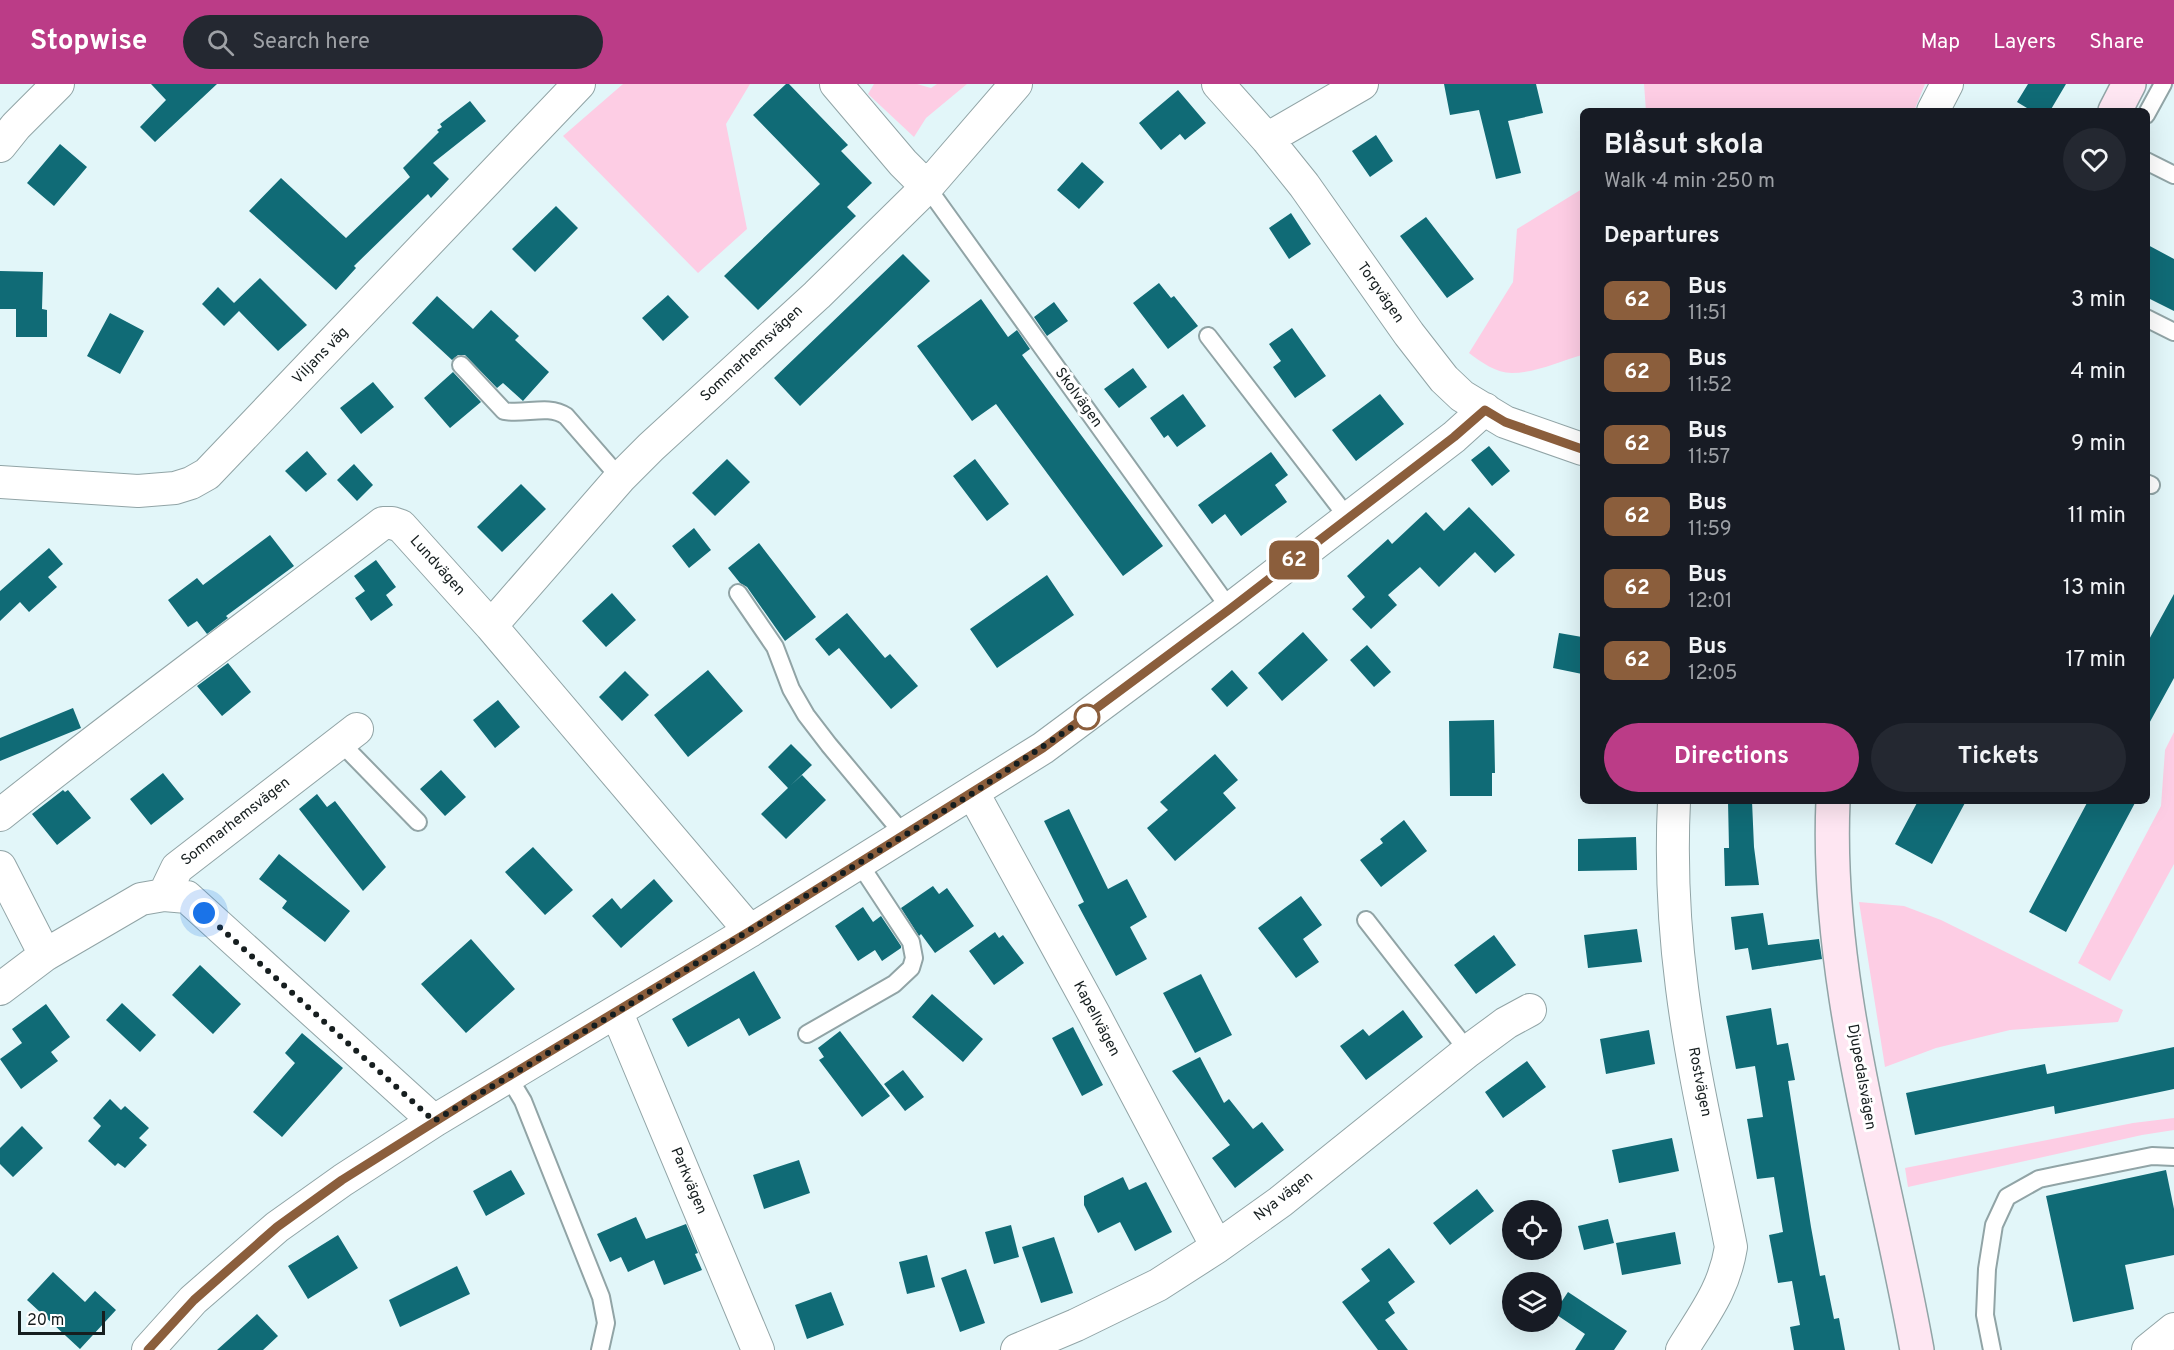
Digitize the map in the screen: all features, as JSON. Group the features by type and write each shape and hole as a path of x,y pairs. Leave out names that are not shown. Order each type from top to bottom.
{"street":[{"path":"0,146 16,126 58,84"},
{"name":"Viljans väg","path":"0,482 138,491 175,488 191,483 207,474 579,84"},
{"path":"836,84 903,163 927,187"},
{"name":"Sommarhemsvägen","path":"491,626 620,478 817,296 927,187 1016,84"},
{"name":"Torgvägen","path":"1218,84 1304,185 1409,334 1444,378 1462,396 1505,422 1580,448"},
{"path":"1267,139 1362,84"},
{"path":"1935,108 1947,84"},
{"path":"2117,108 2129,84"},
{"path":"148,1350 194,1300 277,1227 352,1173 508,1076 750,931 1043,748 1230,609 1454,437 1485,410"},
{"name":"Lundvägen","path":"0,815 383,523 392,523 401,526 491,626 750,931"},
{"name":"Sommarhemsvägen","path":"164,895 177,868 349,735"},
{"name":"Kapellvägen","path":"973,793 1094,1014 1217,1247"},
{"name":"Rostvägen","path":"1674,804 1672,838 1674,894 1682,988 1731,1247 1727,1270 1718,1293 1682,1350"},
{"name":"Djupedalsvägen","path":"1833,804 1834,893 1843,979 1871,1131 1917,1350"},
{"path":"0,867 45,955"},
{"path":"0,989 45,955 141,899 164,895 187,897 434,1121"},
{"name":"Nya vägen","path":"1017,1350 1076,1325 1158,1285 1217,1247 1280,1202 1468,1051 1506,1023 1530,1010"},
{"name":"Parkvägen","path":"617,1012 758,1350"},
{"path":"2148,1350 2174,1329"}],"lane":[{"path":"2150,108 2163,84"},
{"path":"2150,163 2174,175"},
{"name":"Skolvägen","path":"927,187 1230,609"},
{"path":"2150,320 2174,332"},
{"path":"1208,336 1348,518"},
{"path":"461,365 504,411 512,413 548,410 560,412 566,416 620,478"},
{"path":"738,593 775,646 791,690 806,715 904,835"},
{"path":"349,735 418,822"},
{"path":"807,1034 894,984 911,968 914,958 911,942 859,863"},
{"path":"1366,920 1468,1051"},
{"path":"508,1076 523,1101 601,1298 606,1323 600,1350"},
{"path":"1992,1350 1986,1315 1987,1269 1994,1225 2007,1197 2039,1179 2152,1156 2174,1157"}],"shaded area":[{"path":"623,84 750,84 726,124 747,229 698,273 563,136"},
{"path":"874,84 917,84 931,88 937,84 967,84 926,118 914,137 868,94"},
{"path":"1644,84 1925,84 1915,108 1646,108"},
{"path":"1580,190 1580,356 1539,369 1506,373 1489,366 1469,353 1513,282 1517,229"},
{"path":"2174,732 2174,864 2110,981 2078,963 2161,806 2165,750"},
{"path":"1859,902 1904,906 1941,920 2123,1010 2118,1022 2010,1030 1936,1048 1885,1067"},
{"path":"2174,1118 2174,1130 2142,1135 1908,1187 1905,1168 2133,1123"}],"building":[{"path":"151,84 217,84 155,142 140,127 166,100"},
{"path":"786,84 789,84 848,145 841,151 872,183 847,207 856,216 758,310 724,276 820,184 753,115"},
{"path":"1444,84 1536,84 1543,113 1508,121 1521,173 1496,179 1479,110 1450,115"},
{"path":"2028,84 2066,84 2052,108 2027,108 2017,102"},
{"path":"1178,90 1206,123 1185,140 1180,134 1161,150 1139,123"},
{"path":"470,101 486,121 433,163 449,179 431,198 428,194 354,266 356,268 336,290 249,211 281,178 346,238 410,177 403,168 439,132 437,130 442,127 440,124"},
{"path":"1376,135 1393,161 1370,177 1352,151"},
{"path":"60,144 87,167 54,206 27,183"},
{"path":"1082,162 1104,182 1079,209 1057,190"},
{"path":"556,206 578,228 535,272 512,249"},
{"path":"1291,213 1311,244 1289,259 1269,228"},
{"path":"1426,217 1474,279 1447,298 1400,236"},
{"path":"2150,246 2174,259 2174,311 2150,299"},
{"path":"903,254 930,281 800,406 774,378"},
{"path":"0,271 43,272 42,309 47,310 47,337 16,337 16,309 0,309"},
{"path":"260,278 307,325 278,351 239,311 224,326 202,304 218,287 234,303"},
{"path":"1159,283 1171,298 1174,296 1198,326 1168,349 1133,303"},
{"path":"668,295 689,317 663,341 642,318"},
{"path":"437,296 473,329 491,310 519,336 515,340 549,372 523,401 503,383 497,388 465,355 458,355 452,360 412,323"},
{"path":"981,299 1008,337 1017,330 1030,349 1022,355 1163,546 1123,576 996,404 972,421 917,346"},
{"path":"1054,302 1068,321 1047,336 1034,317"},
{"path":"110,313 144,331 120,374 87,356"},
{"path":"1292,328 1326,376 1295,398 1273,367 1281,361 1269,344"},
{"path":"1133,368 1147,387 1119,408 1104,389"},
{"path":"453,372 481,402 450,428 424,398"},
{"path":"373,382 394,407 361,434 340,408"},
{"path":"1183,394 1206,426 1177,447 1168,435 1164,438 1150,418"},
{"path":"1380,394 1404,424 1356,461 1332,430"},
{"path":"1489,446 1510,471 1492,486 1471,460"},
{"path":"307,451 327,474 306,492 285,471"},
{"path":"1271,452 1288,475 1275,485 1287,502 1241,536 1225,514 1212,524 1198,505"},
{"path":"727,459 750,482 715,516 692,493"},
{"path":"975,459 1009,504 987,521 953,476"},
{"path":"354,464 373,485 357,501 337,480"},
{"path":"521,484 546,509 502,552 477,527"},
{"path":"1469,507 1515,555 1495,573 1475,552 1439,587 1420,567 1388,595 1397,605 1371,629 1352,609 1365,597 1347,576 1388,539 1392,544 1426,512 1444,531"},
{"path":"694,528 711,550 689,568 672,546"},
{"path":"270,535 294,566 226,616 228,618 207,634 197,621 188,627 168,600 197,578 203,585"},
{"path":"759,543 816,617 785,641 747,587 740,583 728,568"},
{"path":"49,548 63,564 48,577 57,587 29,612 20,602 0,621 0,591"},
{"path":"376,560 396,587 386,595 393,605 371,621 355,598 365,591 354,576"},
{"path":"1047,575 1074,615 997,668 970,629"},
{"path":"612,593 636,620 606,647 582,621"},
{"path":"2174,594 2174,678 2150,722 2150,638"},
{"path":"847,613 885,658 890,654 918,686 891,709 839,648 829,656 815,639"},
{"path":"1303,632 1328,660 1282,701 1258,673"},
{"path":"1559,633 1580,637 1580,674 1553,668"},
{"path":"1367,645 1391,672 1374,687 1350,660"},
{"path":"228,663 251,692 222,716 197,686"},
{"path":"708,670 743,711 688,757 654,715"},
{"path":"1232,670 1248,688 1227,707 1211,689"},
{"path":"625,671 649,695 622,721 599,697"},
{"path":"498,700 520,727 495,748 473,720"},
{"path":"73,708 81,728 0,761 0,738"},
{"path":"1494,720 1495,773 1492,773 1492,796 1450,796 1449,721"},
{"path":"791,744 812,765 790,786 802,775 826,800 786,839 761,814 788,788 768,767"},
{"path":"1215,754 1238,780 1223,793 1236,808 1175,861 1147,828 1168,810 1160,802"},
{"path":"441,770 466,797 445,816 420,789"},
{"path":"163,773 184,799 151,825 130,799"},
{"path":"63,790 65,792 68,790 91,818 57,845 32,814"},
{"path":"317,794 327,807 335,801 386,867 363,891 299,809"},
{"path":"1728,804 1752,804 1759,885 1725,886 1724,848 1729,848"},
{"path":"1916,804 1964,804 1932,864 1895,844"},
{"path":"2086,804 2134,804 2066,932 2029,912"},
{"path":"1069,809 1108,889 1127,879 1147,917 1130,927 1147,959 1116,976 1078,905 1084,902 1044,821"},
{"path":"1404,820 1427,851 1381,887 1360,860 1383,843 1380,839"},
{"path":"1636,837 1637,870 1578,871 1578,839"},
{"path":"533,847 573,890 545,915 505,872"},
{"path":"279,854 350,911 325,942 282,908 287,901 259,879"},
{"path":"654,879 673,901 621,948 592,916 612,898 621,909"},
{"path":"933,886 939,894 947,888 974,926 935,953 921,934 919,936 901,908"},
{"path":"1301,896 1322,925 1303,939 1319,962 1296,978 1258,928"},
{"path":"863,907 873,922 881,916 901,946 882,961 875,950 858,961 835,926"},
{"path":"1763,913 1768,945 1819,939 1822,959 1752,970 1748,948 1735,950 1731,917"},
{"path":"1637,929 1642,962 1588,968 1584,935"},
{"path":"995,932 999,938 1003,935 1024,963 994,985 969,951"},
{"path":"1494,935 1516,965 1476,994 1454,965"},
{"path":"471,939 515,989 466,1033 421,984"},
{"path":"200,965 241,1004 213,1034 172,995"},
{"path":"754,971 781,1018 749,1036 739,1018 688,1047 672,1019"},
{"path":"1201,974 1232,1035 1195,1053 1163,993"},
{"path":"932,994 983,1039 963,1062 912,1017"},
{"path":"122,1003 156,1035 140,1052 106,1020"},
{"path":"46,1004 70,1037 51,1052 58,1061 21,1089 0,1059 22,1043 12,1029"},
{"path":"1771,1008 1777,1045 1788,1043 1795,1080 1788,1081 1820,1276 1825,1275 1834,1319 1839,1318 1845,1350 1794,1350 1790,1327 1800,1325 1792,1281 1778,1283 1769,1235 1783,1232 1774,1177 1757,1179 1747,1119 1763,1117 1755,1066 1736,1069 1726,1016"},
{"path":"1403,1010 1423,1037 1366,1080 1340,1046 1363,1029 1369,1036"},
{"path":"1073,1027 1103,1085 1082,1096 1052,1038"},
{"path":"1649,1030 1655,1064 1606,1074 1600,1039"},
{"path":"840,1031 890,1096 862,1117 819,1060 824,1057 818,1048"},
{"path":"302,1033 343,1068 282,1137 253,1112 295,1063 285,1053"},
{"path":"2174,1047 2174,1089 2055,1114 2054,1106 1915,1135 1906,1093 2045,1064 2047,1074"},
{"path":"1200,1057 1224,1103 1229,1099 1253,1129 1262,1122 1284,1150 1235,1188 1212,1158 1230,1145 1172,1071"},
{"path":"1527,1061 1546,1087 1503,1118 1485,1092"},
{"path":"903,1070 924,1097 905,1111 884,1084"},
{"path":"110,1099 121,1110 125,1106 149,1128 139,1138 147,1145 125,1168 118,1163 115,1166 88,1141 101,1126 93,1118"},
{"path":"22,1126 43,1148 13,1177 0,1164 0,1148"},
{"path":"1672,1138 1679,1171 1619,1183 1612,1150"},
{"path":"799,1160 810,1193 764,1209 753,1175"},
{"path":"511,1170 525,1194 486,1216 473,1191"},
{"path":"2166,1170 2174,1209 2174,1255 2125,1265 2134,1309 2073,1322 2046,1196"},
{"path":"1123,1177 1129,1190 1146,1182 1172,1232 1135,1251 1120,1222 1098,1233 1084,1205 1084,1196"},
{"path":"1477,1189 1494,1211 1450,1245 1433,1223"},
{"path":"636,1217 646,1239 686,1224 698,1253 695,1254 702,1270 664,1285 654,1260 628,1272 621,1257 610,1262 597,1234"},
{"path":"1608,1219 1614,1243 1584,1250 1578,1226"},
{"path":"1011,1225 1019,1257 994,1264 985,1232"},
{"path":"1675,1232 1681,1264 1622,1275 1616,1243"},
{"path":"338,1235 358,1268 308,1299 288,1266"},
{"path":"1054,1237 1073,1293 1041,1303 1022,1247"},
{"path":"1389,1248 1415,1282 1388,1302 1395,1313 1385,1320 1408,1350 1378,1350 1342,1302 1370,1281 1361,1269"},
{"path":"927,1255 935,1287 907,1294 899,1262"},
{"path":"457,1266 470,1294 400,1327 389,1300"},
{"path":"966,1269 985,1323 960,1332 941,1278"},
{"path":"53,1272 85,1302 95,1291 116,1310 80,1349 27,1300"},
{"path":"831,1292 844,1325 807,1339 795,1305"},
{"path":"1568,1292 1627,1331 1614,1350 1575,1350 1585,1334 1562,1318 1562,1301"},
{"path":"257,1314 278,1336 263,1350 217,1350"}],"bus line":[{"name":"62","path":"148,1350 194,1300 261,1241 342,1180 508,1076 750,931 1043,748 1230,609 1454,437 1485,410 1505,422 1580,448"}],"route":[{"path":"204,913 434,1121 805,897 973,793 1087,717"}]}
